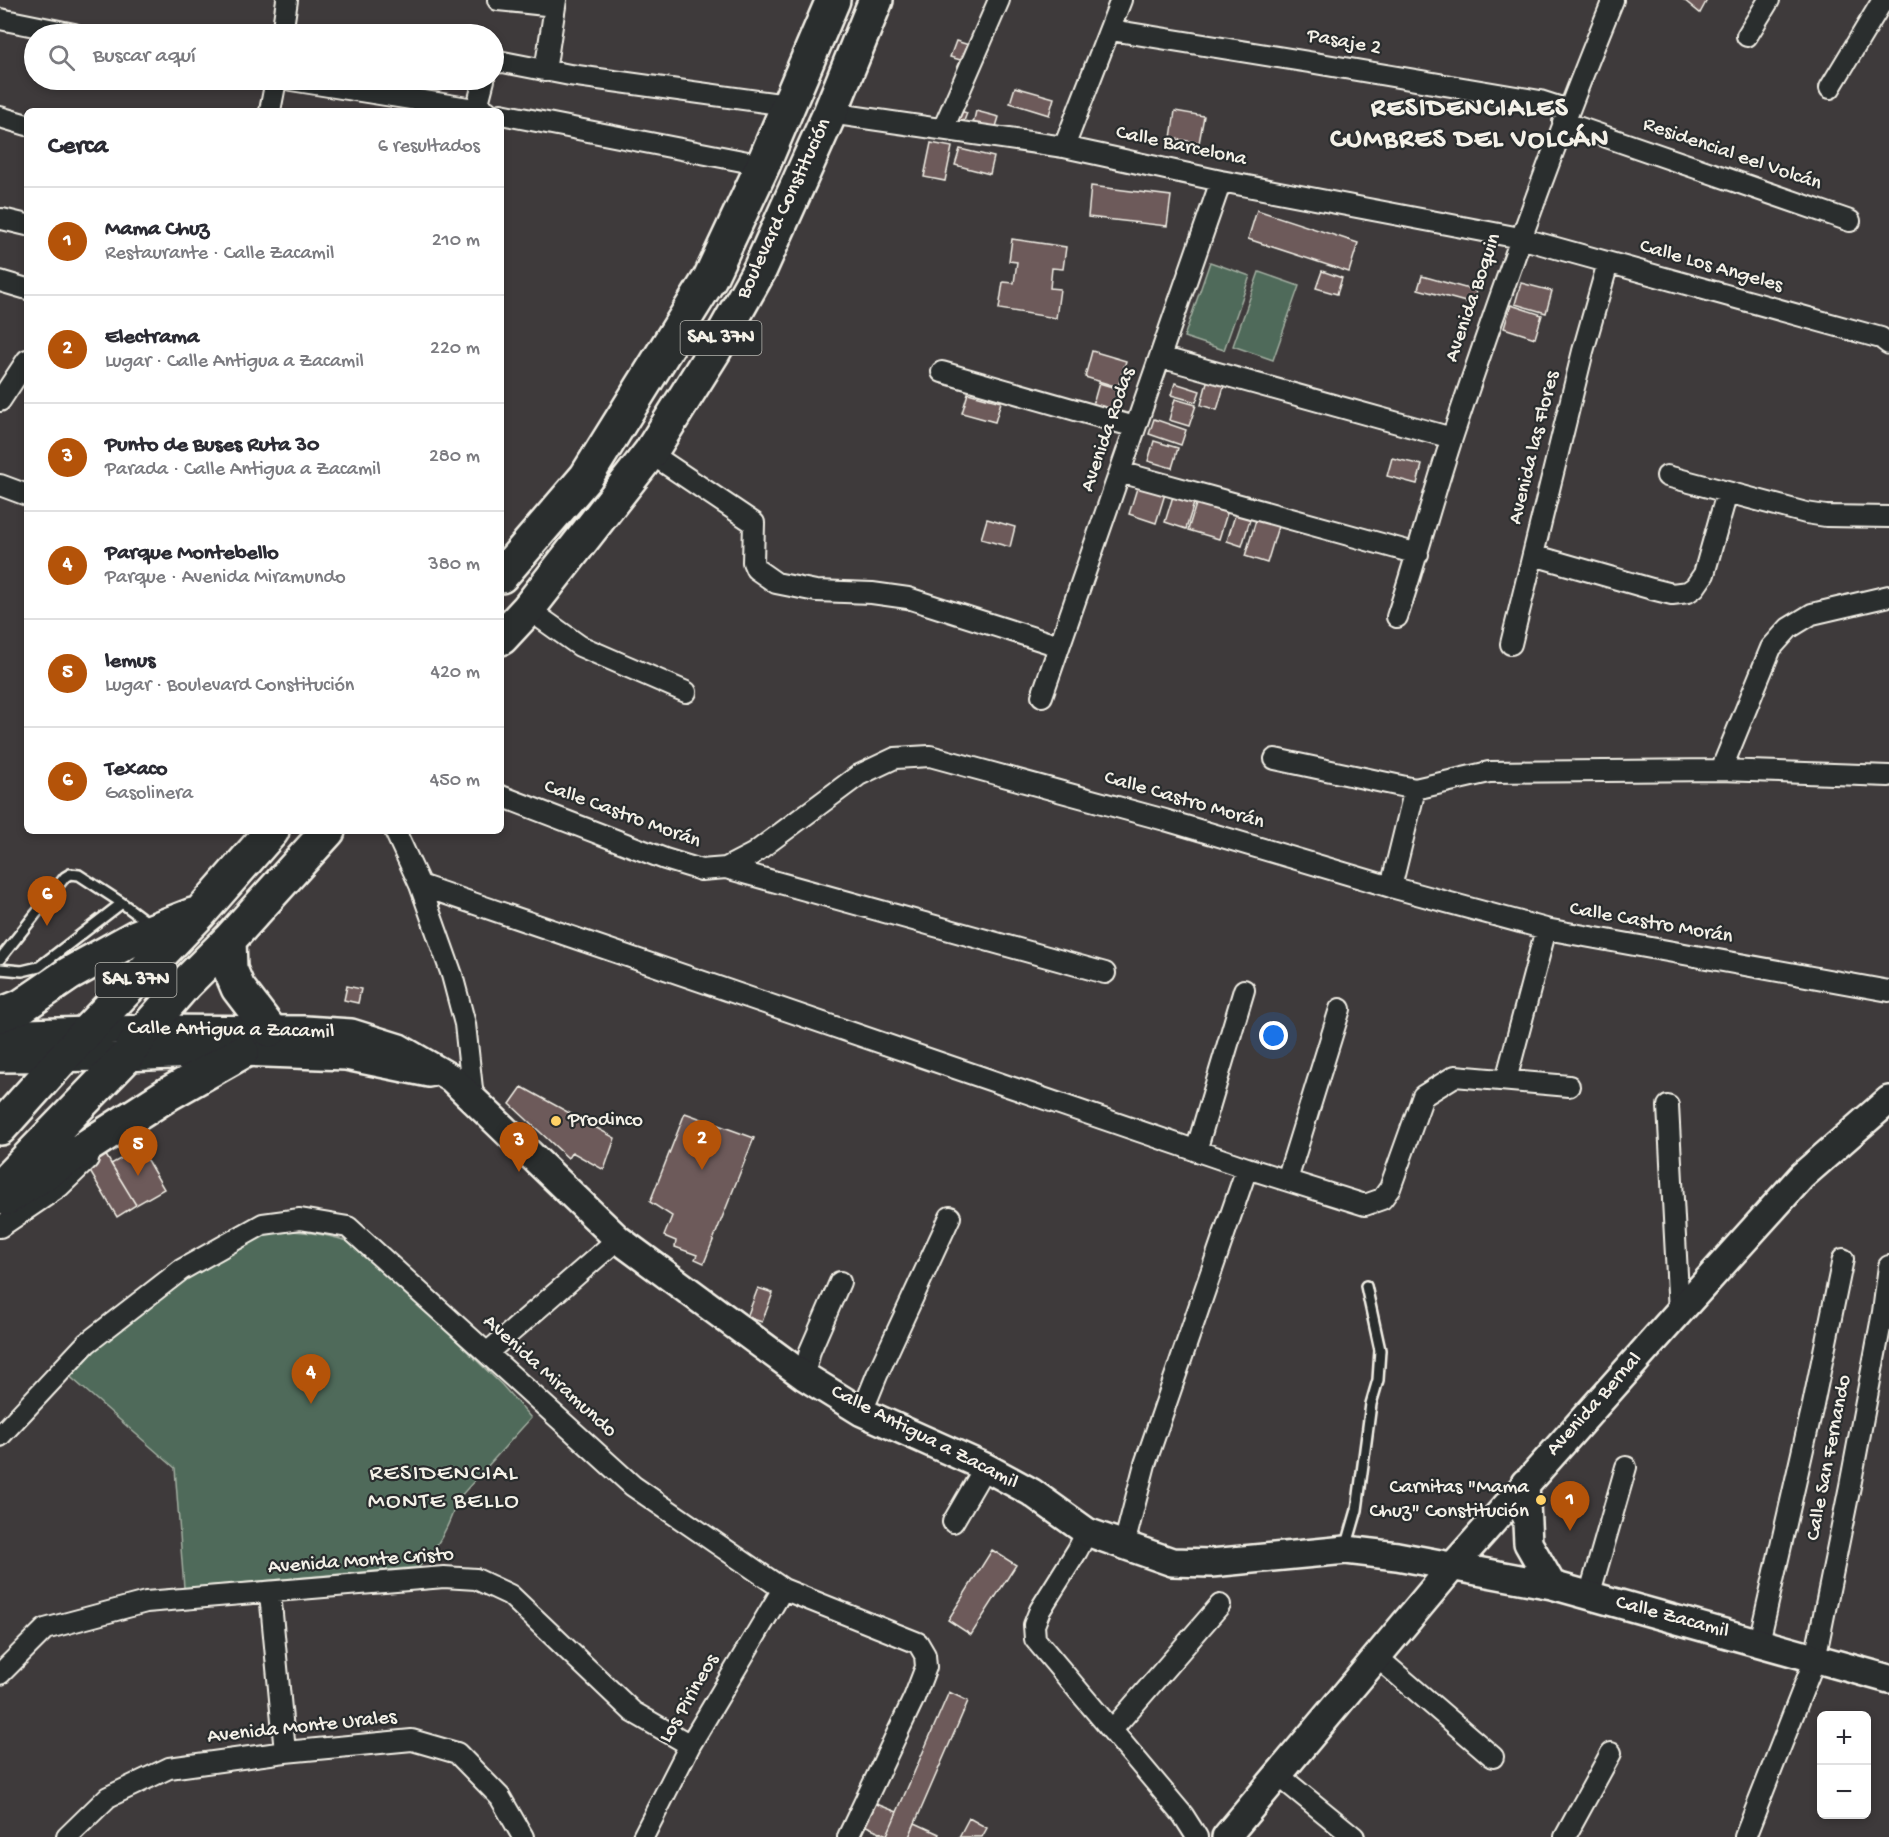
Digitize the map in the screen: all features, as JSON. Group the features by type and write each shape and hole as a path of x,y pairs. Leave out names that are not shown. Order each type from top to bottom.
{"highway":[{"name":"Boulevard Constitución","path":"504,573 586,477 710,278 763,165 833,0"},
{"name":"Boulevard Constitución","path":"504,635 528,609 650,453 714,351 760,269 830,113 876,0"},
{"name":"SAL 37N","path":"0,1128 88,1030 200,913 269,834"},
{"name":"SAL 37N","path":"146,1029 186,982 229,940 325,834"},
{"path":"0,1016 22,1006 69,974 126,942 200,913"},
{"path":"229,940 230,969 238,988 270,1030"},
{"path":"0,1187 126,1057 146,1029"},
{"path":"0,1202 168,1094 242,1052"}],"street":[{"path":"283,24 287,0"},
{"path":"498,0 555,3 545,71"},
{"path":"943,129 999,0"},
{"path":"1064,147 1121,0"},
{"name":"Avenida Boquin","path":"1397,617 1452,438 1520,237 1613,0"},
{"path":"1748,36 1769,0"},
{"path":"1830,88 1883,0"},
{"path":"0,19 25,24"},
{"name":"Pasaje 2","path":"1111,30 1540,101 1566,116"},
{"path":"504,62 545,71 787,105"},
{"path":"271,108 274,90"},
{"path":"354,90 467,108"},
{"path":"480,108 483,90"},
{"name":"Calle Barcelona","path":"830,113 1064,147 1221,181 1520,237"},
{"path":"504,115 763,165"},
{"name":"Residencial eel Volcán","path":"1566,116 1850,222"},
{"path":"0,117 24,124"},
{"name":"Avenida Rodas","path":"1042,696 1221,181"},
{"path":"2,219 24,224"},
{"name":"Calle Los Angeles","path":"1520,237 1881,339 1889,344"},
{"name":"Avenida las Flores","path":"1511,644 1583,351 1608,263"},
{"path":"0,281 24,288"},
{"path":"1160,357 1452,438"},
{"path":"0,401 24,365"},
{"path":"942,372 1135,428"},
{"path":"650,453 754,523 753,562 756,569 776,583 816,591 872,593 908,598 1059,646"},
{"path":"1120,472 1418,554"},
{"path":"1667,476 1806,513 1826,516 1889,517"},
{"path":"0,485 24,494"},
{"path":"1533,555 1652,590 1672,594 1688,592 1695,587 1704,574 1727,493"},
{"path":"1721,770 1771,648 1789,628 1812,614 1889,596"},
{"path":"528,609 580,646 686,692"},
{"name":"Calle Castro Morán","path":"504,797 665,859 701,870 726,868 753,854 859,775 895,758 930,756 1165,820 1546,929 1889,991"},
{"path":"1275,759 1415,789 1489,772 1721,770 1889,776"},
{"path":"1391,886 1415,789"},
{"path":"396,834 420,885 452,975 465,1024 473,1098"},
{"path":"726,868 1105,974"},
{"path":"420,885 1247,1168 1365,1205 1382,1199 1390,1188 1424,1096 1455,1076 1569,1086"},
{"path":"1506,1080 1546,929"},
{"path":"1196,1150 1244,990"},
{"path":"1287,1180 1340,1010"},
{"name":"Calle Antigua a Zacamil","path":"0,1034 146,1029 304,1030 351,1033 399,1048 451,1078 618,1239 804,1376 862,1412 985,1467 1031,1492 1087,1532 1172,1562 1211,1563 1346,1550 1453,1566"},
{"name":"Calle Antigua a Zacamil","path":"0,1058 126,1057 242,1052 346,1056 451,1078"},
{"name":"Avenida Bernal","path":"1226,1837 1453,1566 1679,1312 1802,1176 1889,1100"},
{"path":"1668,1106 1679,1312"},
{"path":"0,1227 59,1187 94,1153 113,1129"},
{"path":"1124,1545 1145,1464 1247,1168"},
{"path":"862,1412 950,1217"},
{"name":"Avenida Miramundo","path":"0,1436 87,1342 181,1270 263,1224 300,1219 348,1227 633,1486 783,1589 918,1643 925,1655 926,1667 914,1698 848,1837"},
{"path":"488,1353 618,1239"},
{"path":"1759,1642 1813,1405 1843,1259"},
{"name":"Calle San Fernando","path":"1745,1837 1815,1659 1850,1486 1889,1266"},
{"path":"804,1376 810,1351 840,1282"},
{"path":"953,1522 985,1467"},
{"path":"1589,1596 1626,1467"},
{"path":"1525,1484 1528,1543 1552,1585"},
{"path":"1087,1532 1040,1610 1034,1625 1035,1638 1183,1815 1197,1837"},
{"name":"Calle Zacamil","path":"1453,1566 1552,1585 1889,1679"},
{"name":"Avenida Monte Cristo","path":"0,1674 45,1629 146,1602 444,1577 476,1580 510,1595 633,1712 690,1744"},
{"name":"Los Pirineos","path":"643,1837 690,1744 783,1589"},
{"path":"270,1593 285,1752"},
{"path":"1112,1730 1220,1605"},
{"path":"1377,1657 1493,1757"},
{"name":"Avenida Monte Urales","path":"67,1837 108,1797 169,1768 285,1752 412,1740 457,1753 500,1797 523,1837"},
{"path":"1565,1837 1611,1753"},
{"path":"1278,1775 1354,1837"}],"lane":[{"path":"0,959 65,877 70,874 79,875 157,929"},
{"path":"0,969 21,971 39,967 122,903"},
{"path":"1346,1550 1357,1510 1371,1404 1378,1380 1380,1350 1366,1286"}],"green space":[{"path":"1210,262 1250,276 1224,350 1184,337"},
{"path":"1259,272 1299,286 1273,360 1233,346"},
{"path":"270,1230 326,1235 359,1246 502,1385 531,1418 457,1500 442,1536 432,1553 419,1567 184,1588 175,1468 66,1373 133,1315 217,1259"}],"building":[{"path":"1684,0 1707,0 1700,13"},
{"path":"956,41 969,45 964,61 950,57"},
{"path":"1015,87 1054,98 1049,115 1010,103"},
{"path":"957,110 967,113 962,126 952,123"},
{"path":"976,111 999,117 995,130 973,124"},
{"path":"1175,111 1204,116 1199,143 1171,138"},
{"path":"931,143 952,147 945,181 924,177"},
{"path":"960,149 994,157 990,174 955,165"},
{"path":"1091,186 1171,196 1167,226 1088,217"},
{"path":"1257,210 1358,243 1349,272 1248,239"},
{"path":"1012,239 1066,247 1063,269 1052,268 1050,288 1060,289 1056,318 999,309 1003,282 1014,283 1017,262 1009,261"},
{"path":"1322,271 1342,278 1337,294 1316,288"},
{"path":"1422,276 1476,291 1473,304 1418,289"},
{"path":"1521,283 1552,291 1546,313 1515,304"},
{"path":"1511,305 1542,315 1535,338 1504,328"},
{"path":"1092,351 1126,361 1118,387 1085,377"},
{"path":"1208,378 1225,383 1217,410 1201,405"},
{"path":"1099,383 1119,389 1112,414 1092,408"},
{"path":"1175,383 1200,391 1196,402 1171,395"},
{"path":"968,393 1001,402 995,422 962,413"},
{"path":"1175,399 1196,405 1189,426 1169,420"},
{"path":"1154,419 1186,430 1181,445 1149,434"},
{"path":"1154,441 1178,448 1172,468 1148,461"},
{"path":"1392,458 1422,465 1417,484 1387,476"},
{"path":"1138,485 1165,494 1156,523 1129,514"},
{"path":"1174,493 1195,500 1186,529 1165,522"},
{"path":"1197,501 1228,510 1219,539 1188,530"},
{"path":"1237,509 1252,513 1242,546 1227,541"},
{"path":"1257,517 1279,523 1267,563 1245,556"},
{"path":"987,519 1015,527 1010,547 981,539"},
{"path":"347,986 361,989 358,1003 344,1000"},
{"name":"Prodinco","path":"522,1087 615,1138 604,1170 572,1152 568,1158 510,1104"},
{"path":"685,1113 754,1138 704,1263 695,1259 697,1255 675,1247 676,1241 664,1236 672,1216 650,1202"},
{"path":"140,1148 164,1189 136,1205 111,1164"},
{"path":"104,1152 136,1205 117,1217 85,1163"},
{"path":"758,1288 773,1293 762,1322 747,1317"},
{"path":"992,1550 1016,1565 971,1635 948,1620"},
{"path":"949,1692 968,1701 909,1837 887,1835"},
{"path":"874,1803 897,1812 887,1835 864,1825"},
{"path":"969,1818 987,1828 982,1837 959,1837"},
{"path":"915,1823 939,1834 938,1837 909,1837"},
{"path":"880,1832 887,1835 892,1837 878,1837"}],"place":[{"name":"Texaco","path":"47,926"},
{"name":"Prodinco","path":"556,1121"},
{"name":"Electrama","path":"702,1170"},
{"name":"Punto de Buses Ruta 30","path":"519,1172"},
{"name":"lemus","path":"138,1176"},
{"name":"Parque Montebello","path":"311,1404"},
{"name":"Carnitas \"Mama Chuz\" Constitución","path":"1541,1500"},
{"name":"Mama Chuz","path":"1570,1531"}],"district":[{"name":"RESIDENCIALES CUMBRES DEL VOLCÁN","path":"1470,126"},
{"name":"RESIDENCIAL MONTE BELLO","path":"444,1488"}]}
